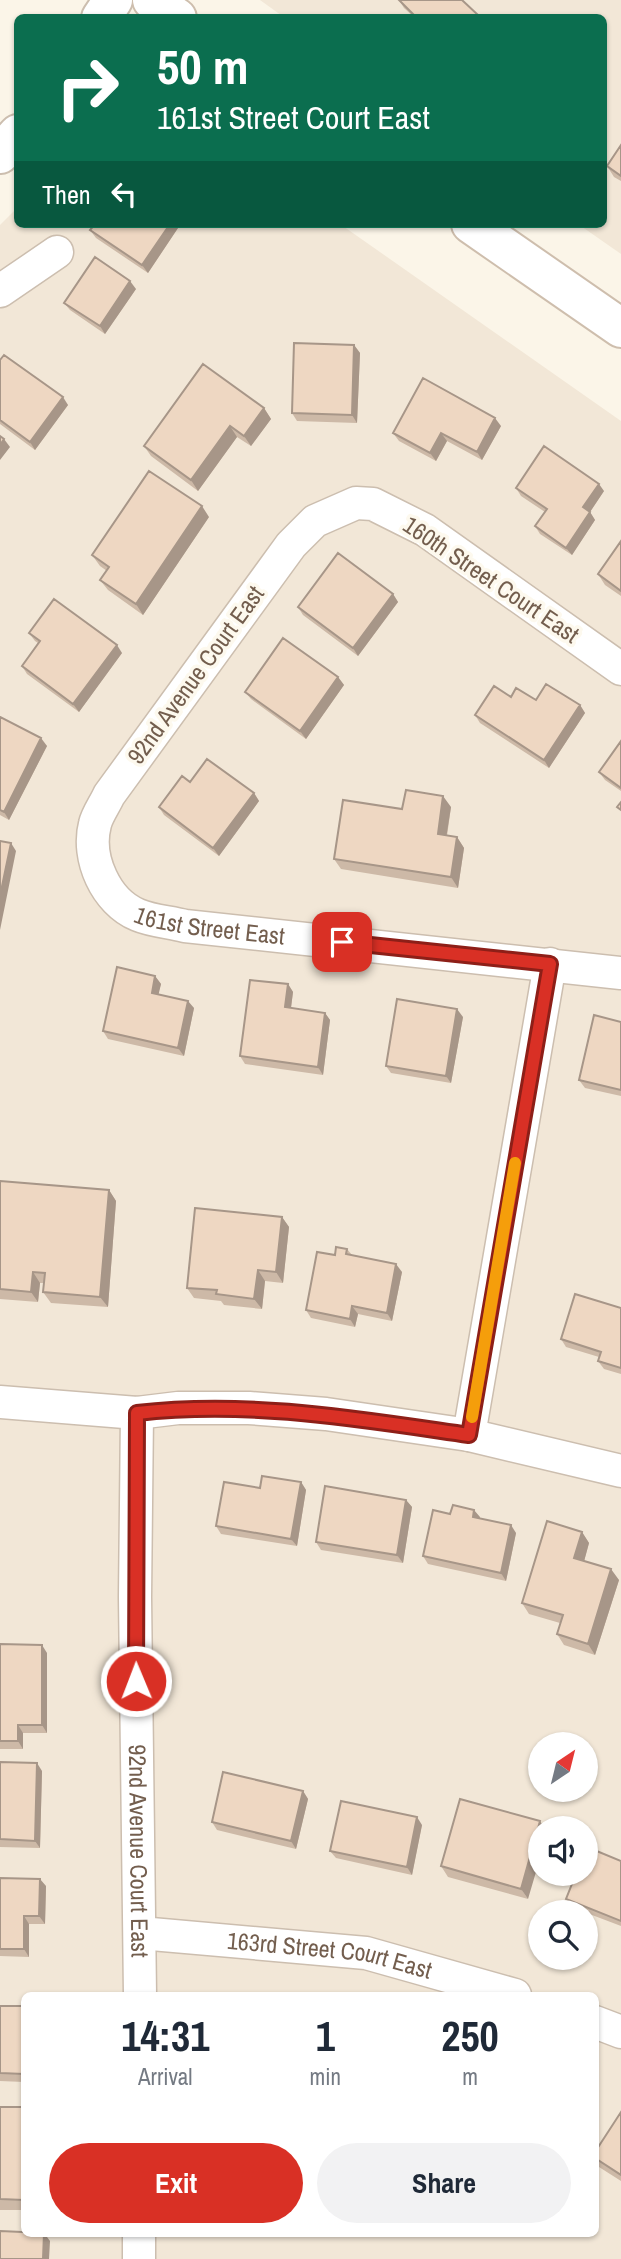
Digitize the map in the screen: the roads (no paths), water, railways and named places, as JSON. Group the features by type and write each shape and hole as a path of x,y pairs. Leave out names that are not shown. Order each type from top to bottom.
{"main road":[{"path":"152,0 171,14"},
{"path":"0,154 14,138"},
{"path":"477,228 621,328"}],"street":[{"path":"0,291 57,252"},
{"name":"160th Street Court East","path":"356,503 373,504 425,530 621,669"},
{"name":"92nd Avenue Court East","path":"105,881 93,851 95,824 109,795 291,545 315,521 356,503"},
{"name":"161st Street East","path":"105,881 116,901 138,915 185,926 621,973"},
{"path":"469,1435 550,964"},
{"path":"0,1402 137,1413 178,1408 249,1408 326,1414 469,1435 621,1471"},
{"name":"92nd Avenue Court East","path":"137,1413 135,1597 140,1992"},
{"name":"163rd Street Court East","path":"140,1933 366,1953 504,1992"},
{"path":"599,2024 621,2032"},
{"path":"139,2237 139,2259"}]}
